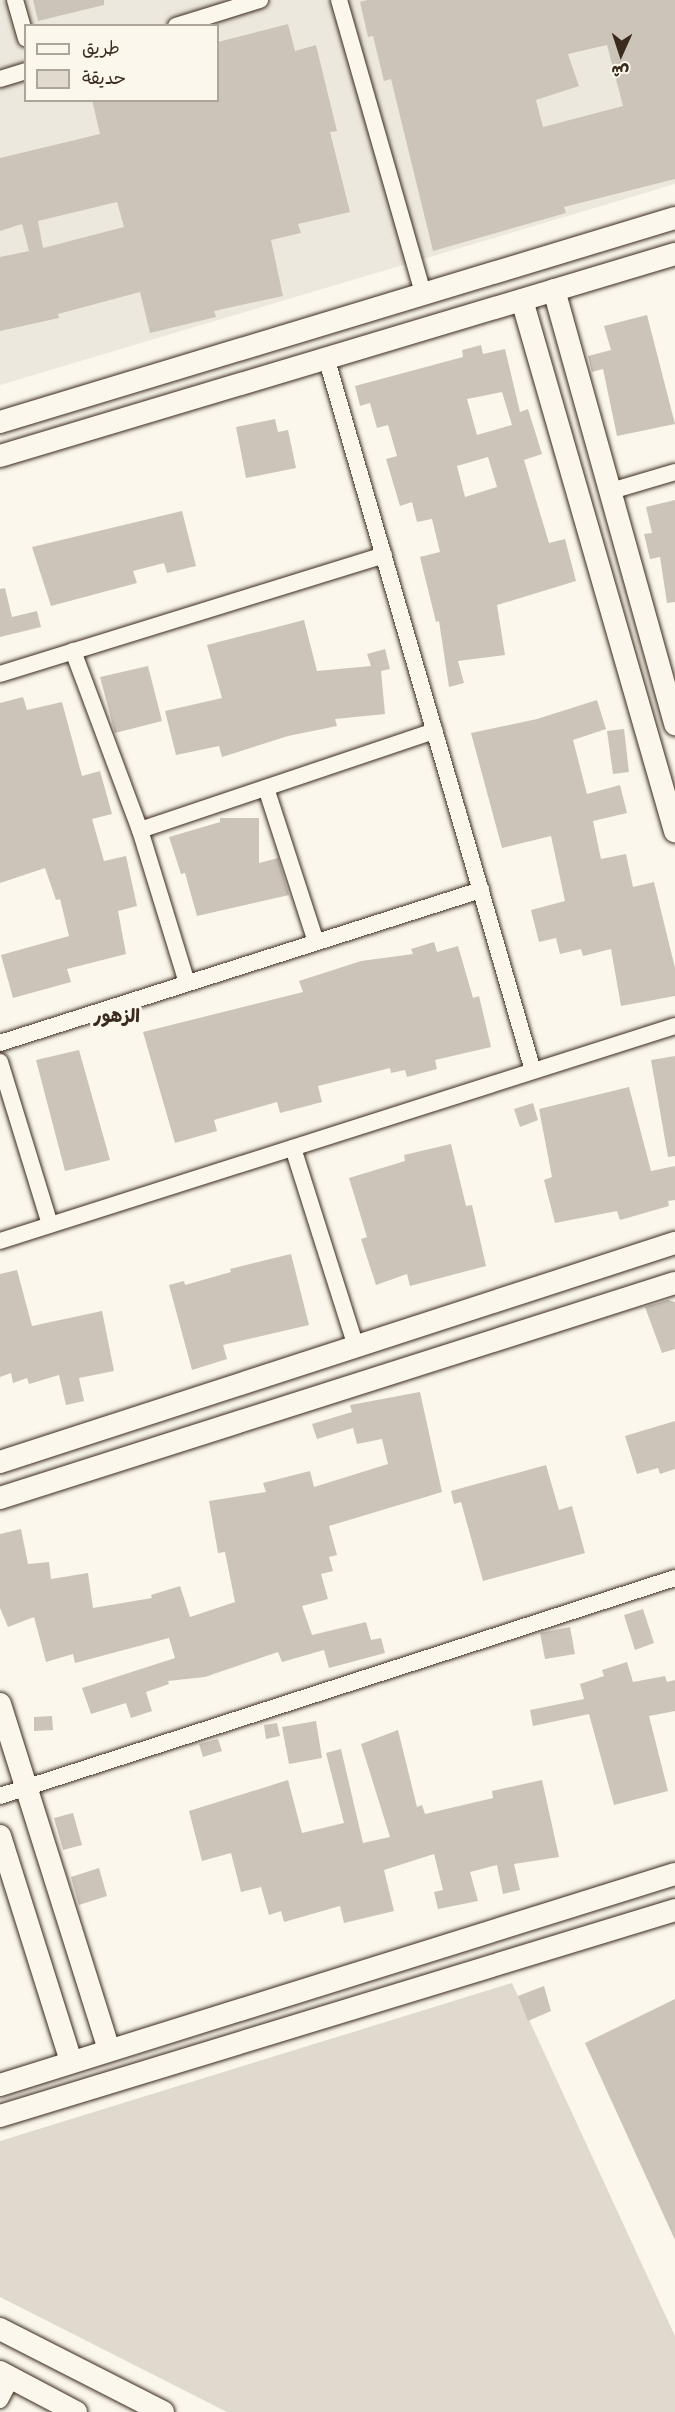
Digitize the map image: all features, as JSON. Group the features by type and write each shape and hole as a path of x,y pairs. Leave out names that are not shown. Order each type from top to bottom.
{"street":[{"path":"15,0 24,31"},
{"path":"182,24 260,0"},
{"path":"339,0 423,293"},
{"path":"0,79 24,72"},
{"path":"0,422 675,218"},
{"path":"0,456 675,254"},
{"path":"554,290 675,724"},
{"path":"522,300 675,831"},
{"path":"326,357 533,1071"},
{"path":"611,491 675,472"},
{"path":"0,674 384,555"},
{"path":"73,651 140,830 187,983"},
{"path":"140,830 435,731"},
{"path":"266,788 316,942"},
{"path":"0,1043 481,890"},
{"path":"0,1241 675,1026"},
{"path":"0,1062 50,1225"},
{"path":"293,1148 356,1347"},
{"path":"0,1462 675,1243"},
{"path":"0,1498 675,1283"},
{"path":"0,1796 675,1578"},
{"path":"0,1704 109,2050"},
{"path":"0,1836 71,2061"},
{"path":"0,2085 675,1874"},
{"path":"0,2116 675,1910"},
{"path":"0,2329 163,2412"},
{"path":"0,2400 6,2375 76,2412"}],"shaded area":[{"path":"0,0 675,0 675,184 0,385"}],"green space":[{"path":"512,1983 675,2336 675,2412 227,2412 0,2297 0,2141"}],"building":[{"path":"33,0 104,0 104,5 38,21"},
{"path":"367,0 675,0 675,179 564,207 566,213 433,251 391,79 384,81 373,36 368,37 360,2","holes":["607,45 623,106 543,127 536,100 579,86 568,54"]},
{"path":"288,24 295,51 316,45 337,131 330,132 350,212 298,224 301,233 271,240 283,296 214,311 216,317 150,333 140,292 58,314 59,318 0,331 0,257 29,251 22,224 0,231 0,158 100,134 92,102 219,102 219,42","holes":["117,202 124,227 43,248 38,221"]},
{"path":"647,315 675,424 617,436 603,369 592,372 588,356 611,350 604,326"},
{"path":"481,345 483,354 505,349 520,412 528,409 542,454 524,460 549,543 565,539 576,581 497,605 505,655 458,661 464,683 449,687 439,621 436,622 420,557 440,552 432,519 417,522 412,502 400,506 386,459 397,456 388,425 377,428 370,403 360,406 355,386 463,357 462,350","holes":["502,392 512,425 477,435 467,399","488,457 497,487 465,497 457,466"]},
{"path":"275,419 278,432 288,430 296,468 246,478 236,427"},
{"path":"675,500 675,602 667,603 660,557 650,559 644,534 652,533 646,507"},
{"path":"182,511 196,566 167,573 164,563 133,571 137,583 51,606 32,547"},
{"path":"5,588 12,617 37,611 41,627 0,637 0,589"},
{"path":"304,620 317,671 371,666 367,654 385,649 390,669 381,671 385,714 335,719 337,726 288,736 222,757 219,746 176,755 165,711 222,698 207,645"},
{"path":"148,666 162,721 115,733 100,677"},
{"path":"23,697 27,710 62,702 82,776 100,771 112,814 92,819 104,861 126,856 137,906 118,911 126,954 67,969 71,982 13,998 1,955 69,936 60,899 56,900 45,868 0,883 0,703"},
{"path":"597,700 606,729 573,740 587,794 620,785 627,813 593,821 601,859 626,854 633,887 654,882 675,968 675,996 621,1006 611,949 583,956 581,949 560,954 556,938 539,942 531,910 565,901 551,836 502,848 471,733 537,719"},
{"path":"624,729 629,772 613,774 607,731"},
{"path":"220,818 259,818 259,863 278,858 289,895 197,916 185,873 181,874 169,837 220,822"},
{"path":"434,942 437,952 458,946 473,998 479,996 491,1047 435,1060 437,1069 407,1077 405,1070 391,1073 390,1068 318,1086 322,1102 280,1113 277,1102 214,1120 217,1131 175,1143 143,1032 303,992 299,981 361,961 413,954 411,949"},
{"path":"79,1050 110,1160 65,1171 36,1060"},
{"path":"675,1056 675,1156 668,1157 651,1060"},
{"path":"629,1087 651,1171 675,1166 675,1200 668,1201 669,1206 620,1220 617,1211 555,1223 544,1180 552,1177 539,1109"},
{"path":"533,1103 538,1120 520,1127 514,1109"},
{"path":"451,1144 466,1206 472,1205 486,1266 410,1286 407,1274 376,1285 361,1239 367,1237 349,1178 405,1161 404,1155"},
{"path":"291,1254 309,1325 223,1345 227,1359 192,1370 169,1285 184,1281 185,1285 231,1272 230,1269"},
{"path":"17,1270 32,1326 102,1311 114,1371 79,1378 84,1401 66,1405 59,1375 29,1384 27,1378 13,1383 11,1373 0,1377 0,1274"},
{"path":"668,1300 675,1302 675,1349 662,1353 645,1307"},
{"path":"420,1392 442,1492 329,1526 337,1555 329,1557 333,1571 321,1574 328,1599 302,1606 312,1635 366,1622 371,1640 381,1638 385,1653 329,1668 324,1650 282,1662 278,1652 205,1677 168,1681 169,1684 146,1692 152,1711 131,1718 126,1703 91,1714 82,1688 175,1658 169,1638 75,1663 73,1654 46,1662 34,1617 8,1627 0,1608 0,1534 21,1529 28,1564 49,1562 51,1579 88,1573 93,1608 152,1598 151,1595 180,1586 190,1617 235,1602 225,1552 218,1553 209,1501 266,1492 263,1483 310,1471 314,1487 388,1464 382,1439 357,1444 353,1428 317,1439 312,1424 352,1412 350,1405"},
{"path":"675,1421 675,1469 660,1474 658,1468 637,1474 625,1436"},
{"path":"546,1465 559,1510 572,1506 585,1553 483,1581 461,1502 454,1504 451,1491"},
{"path":"643,1609 654,1643 635,1650 624,1615"},
{"path":"570,1627 575,1654 545,1659 540,1633"},
{"path":"627,1662 633,1682 665,1676 667,1682 675,1680 675,1711 649,1716 668,1791 614,1805 589,1714 533,1726 530,1710 584,1699 580,1684 604,1676 602,1670"},
{"path":"52,1716 53,1730 34,1731 34,1717"},
{"path":"316,1721 322,1758 289,1764 282,1727"},
{"path":"277,1723 280,1736 266,1739 264,1725"},
{"path":"398,1730 417,1807 422,1805 425,1814 493,1798 492,1791 542,1780 559,1857 514,1864 520,1890 503,1894 497,1865 470,1872 478,1901 438,1909 434,1892 443,1890 434,1854 384,1870 394,1911 344,1923 340,1906 284,1922 281,1911 269,1915 261,1887 241,1892 231,1853 202,1861 189,1811 288,1780 302,1833 344,1823 326,1753 341,1749 363,1843 390,1837 361,1744"},
{"path":"218,1739 222,1751 203,1757 199,1744"},
{"path":"73,1813 82,1845 63,1850 54,1818"},
{"path":"99,1868 107,1896 79,1905 71,1877"},
{"path":"544,1986 551,2011 528,2021 518,1996"},
{"path":"675,1999 675,2240 585,2043"}],"district":[{"name":"الزهور","path":"117,1015"}]}
